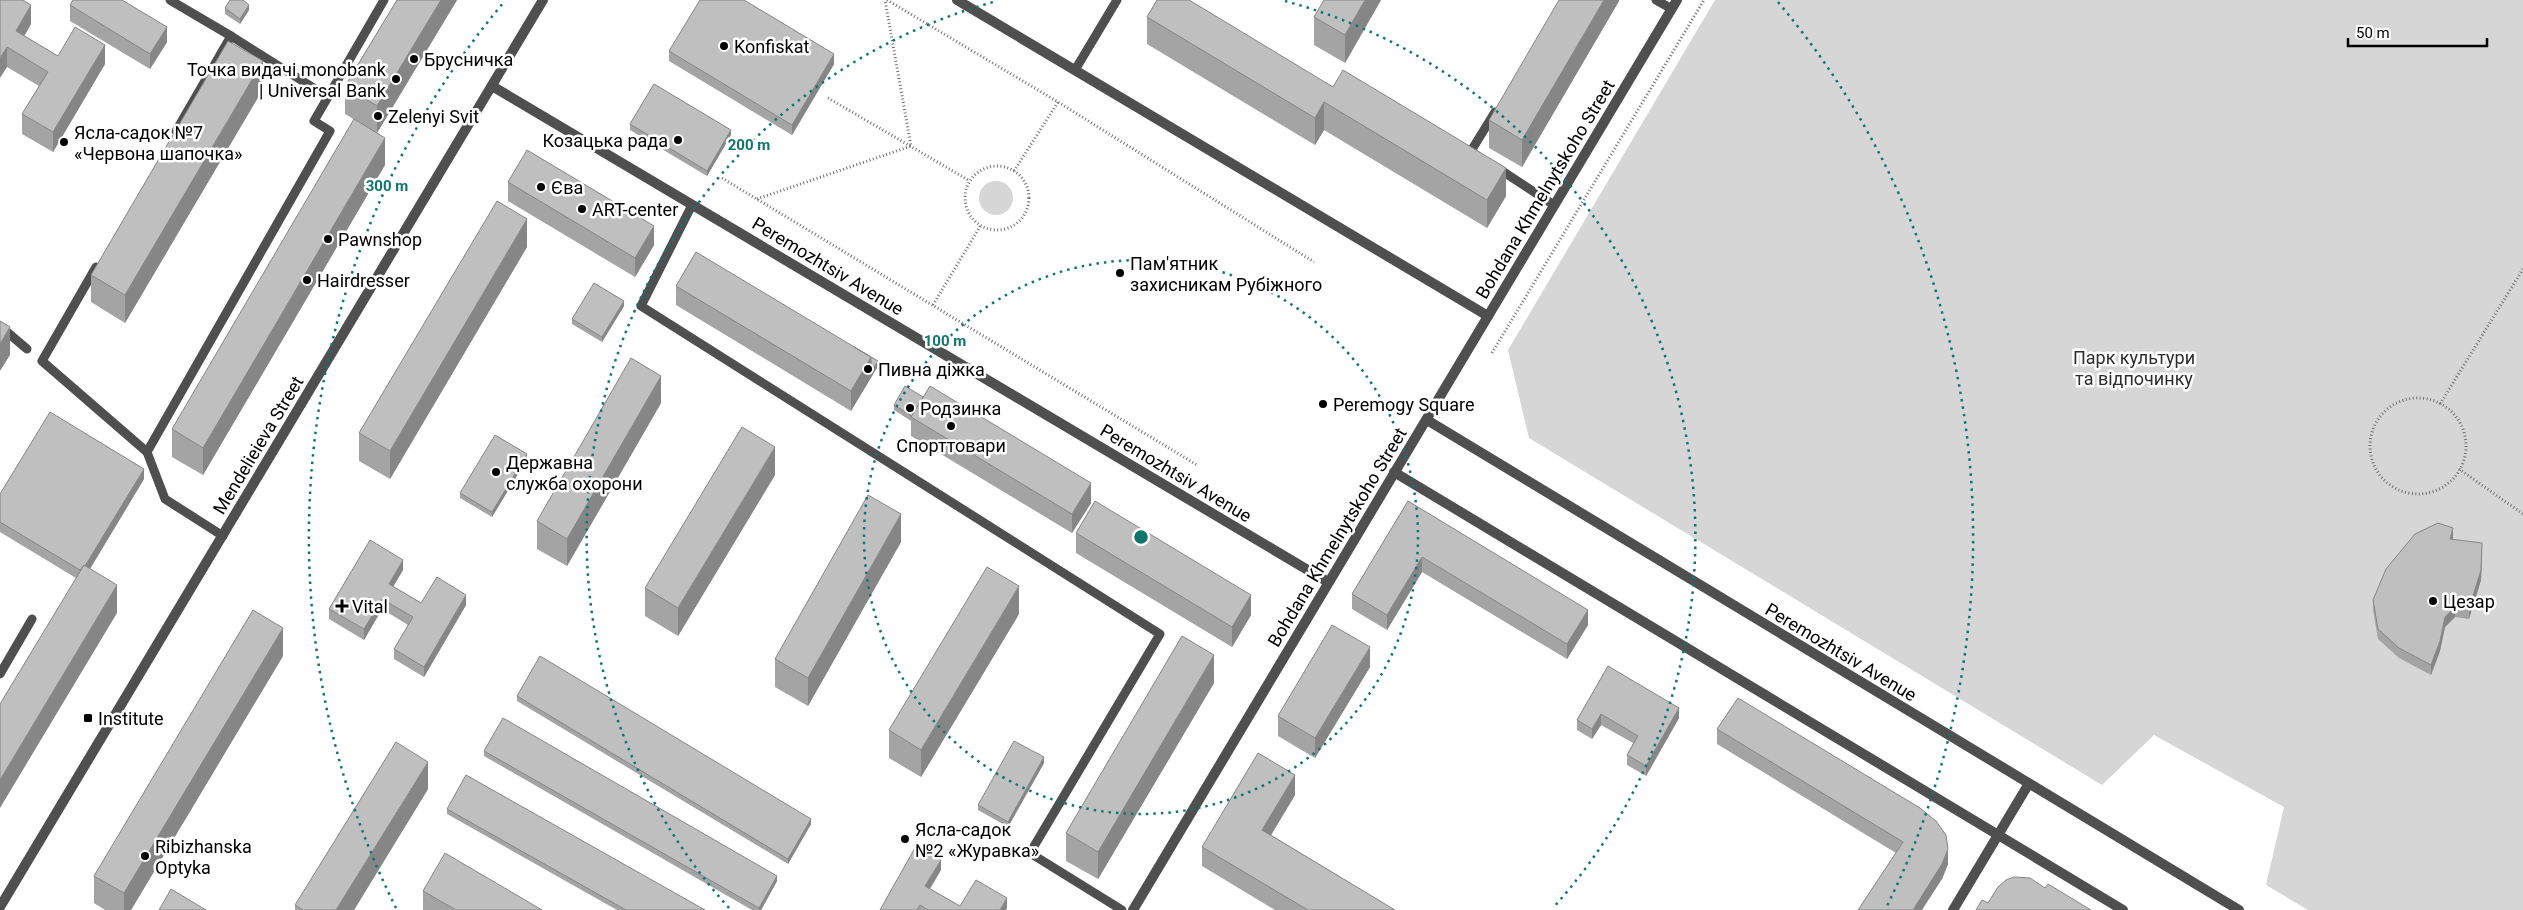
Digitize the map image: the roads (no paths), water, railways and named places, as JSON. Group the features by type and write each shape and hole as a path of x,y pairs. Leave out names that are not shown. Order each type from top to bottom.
{"street":[{"name":"Mendelieieva Street","path":"0,907 544,0"},
{"path":"957,0 1488,316"},
{"name":"Bohdana Khmelnytskoho Street","path":"1133,910 1674,5"},
{"name":"Peremozhtsiv Avenue","path":"492,86 1328,582"},
{"name":"Peremozhtsiv Avenue","path":"1427,420 2028,785 2239,910"},
{"path":"1394,472 2123,910"},
{"path":"1953,910 2028,785"}],"lane":[{"path":"170,0 328,97"},
{"path":"147,452 330,131 314,122 384,0"},
{"path":"1075,70 1117,0"},
{"path":"1656,0 1674,5"},
{"path":"171,139 230,36"},
{"path":"1501,101 1471,151 1554,205"},
{"path":"692,204 641,306 1160,634 1030,853 1122,910"},
{"path":"101,258 42,361 147,452 165,498 223,536"},
{"path":"0,326 27,349"},
{"path":"0,674 32,619"}],"place":[{"name":"Konfiskat","path":"724,46"},
{"name":"Брусничка","path":"414,59"},
{"name":"Точка видачі monobank | Universal Bank","path":"396,79"},
{"name":"Zelenyi Svit","path":"378,116"},
{"name":"Козацька рада","path":"678,140"},
{"name":"Ясла-садок №7 «Червона шапочка»","path":"64,142"},
{"name":"Єва","path":"541,187"},
{"name":"ART-center","path":"582,209"},
{"name":"Pawnshop","path":"328,239"},
{"name":"Пам'ятник захисникам Рубіжного","path":"1120,273"},
{"name":"Hairdresser","path":"307,280"},
{"name":"Пивна діжка","path":"868,369"},
{"name":"Peremogy Square","path":"1323,404"},
{"name":"Родзинка","path":"910,408"},
{"name":"Спорттовари","path":"951,426"},
{"name":"Державна служба охорони","path":"496,472"},
{"name":"Цезар","path":"2433,601"},
{"name":"Vital","path":"342,606"},
{"name":"Institute","path":"88,718"},
{"name":"Ясла-садок №2 «Журавка»","path":"905,839"},
{"name":"Ribizhanska Optyka","path":"145,856"}],"park label":[{"name":"Парк культури та відпочинку","path":"2134,367"}]}
